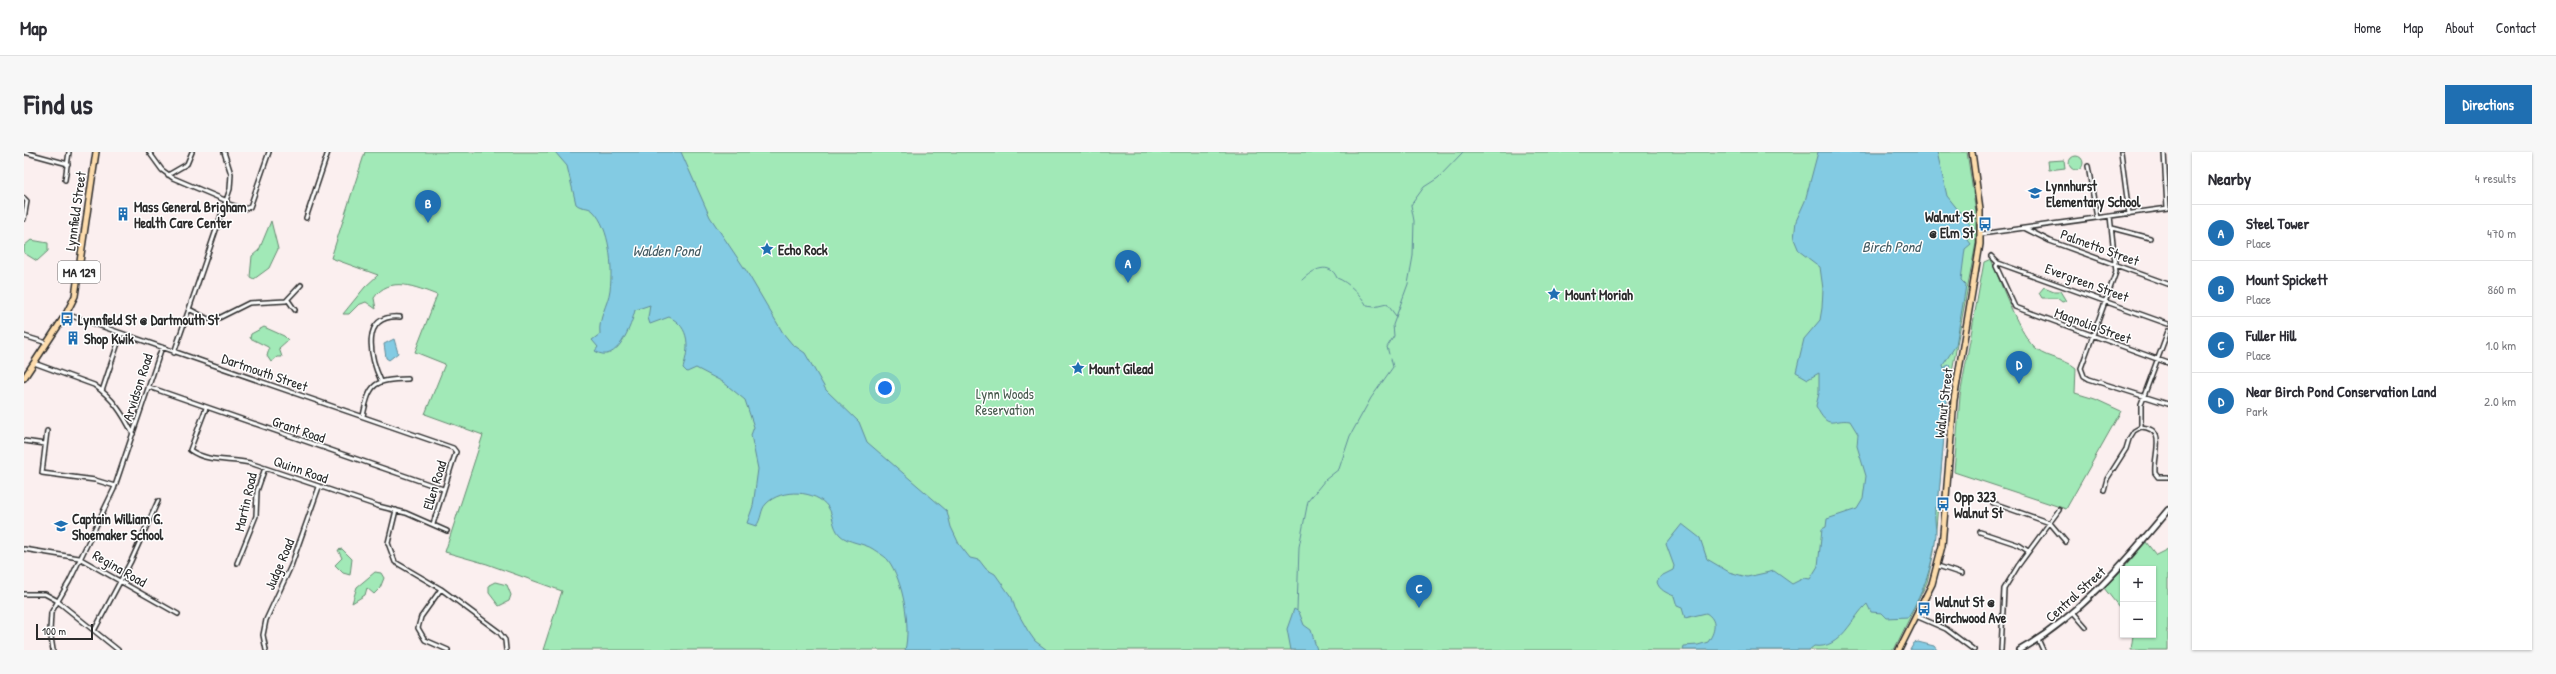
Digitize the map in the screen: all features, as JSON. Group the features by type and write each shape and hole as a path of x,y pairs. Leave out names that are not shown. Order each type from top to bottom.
{"main road":[{"name":"Lynnfield Street","path":"24,378 66,314 77,288 96,152"},
{"name":"Walnut Street","path":"1899,650 1938,566 1942,539 1954,400 1977,272 1981,234 1979,198 1972,152"}],"street":[{"path":"24,152 68,164"},
{"path":"65,180 69,152"},
{"path":"149,152 168,175 244,209 250,207 269,152"},
{"path":"168,175 186,164 192,152"},
{"path":"174,352 226,202 231,179 224,152"},
{"path":"306,218 328,152"},
{"path":"2121,152 2129,214"},
{"path":"1981,234 2167,208 2164,152"},
{"path":"2088,166 2097,218"},
{"path":"24,198 27,203 24,219"},
{"path":"2110,216 2116,265 2106,301 2081,368 2081,372 2089,379 2168,404"},
{"name":"Palmetto Street","path":"2026,228 2050,241 2168,284"},
{"path":"2112,228 2150,238"},
{"path":"1991,256 1998,263"},
{"name":"Evergreen Street","path":"1998,263 2168,324"},
{"name":"Magnolia Street","path":"1998,263 1996,266 2012,306 2092,337 2168,363"},
{"path":"189,309 208,318 217,319 249,302 280,302 288,300 301,285"},
{"path":"288,300 296,310"},
{"name":"Dartmouth Street","path":"66,314 444,444 456,452"},
{"path":"381,380 372,343 373,328 386,317 400,317"},
{"path":"2141,427 2140,410 2168,331"},
{"path":"102,391 121,334"},
{"path":"24,336 47,343"},
{"name":"Arvidson Road","path":"53,650 50,631 51,613 56,600 80,559 115,486 162,347"},
{"path":"34,363 94,385 102,391 124,416 133,434"},
{"path":"363,416 372,389 381,380 408,379"},
{"name":"Grant Road","path":"149,388 444,489"},
{"name":"Quinn Road","path":"206,408 190,450 207,459 235,460 264,468 319,487 396,510 447,531"},
{"path":"2104,490 2108,478 2126,449 2129,438 2134,431 2141,427 2155,430 2160,436 2161,442 2155,472 2158,477 2168,477"},
{"path":"47,431 42,473 95,480 115,486"},
{"path":"24,440 45,444"},
{"name":"Ellen Road","path":"433,524 456,452"},
{"name":"Martin Road","path":"237,563 256,516 257,491 264,468"},
{"name":"Judge Road","path":"266,650 263,635 266,620 291,566 319,487"},
{"path":"95,630 121,581 158,501"},
{"path":"1993,503 2050,523 2066,542"},
{"path":"396,510 389,535 391,556 398,565 441,589 502,634 506,641 506,650"},
{"path":"2001,650 2004,588 2028,551 2060,510"},
{"name":"Central Street","path":"2020,650 2038,639 2073,612 2115,573 2168,510"},
{"path":"1980,532 2019,545 2028,551"},
{"name":"Regina Road","path":"24,549 80,559 178,614"},
{"path":"1938,566 1962,574"},
{"path":"441,589 421,617 418,628 425,640 448,650"},
{"path":"24,594 44,594 56,600 118,650"},
{"path":"2073,612 2086,628"},
{"path":"1916,616 1946,629 1974,650"},
{"path":"2038,639 2043,650"}],"green space":[{"name":"Lynn Woods Reservation","path":"365,152 1967,152 1976,212 1976,243 1947,398 1934,552 1927,582 1894,650 543,650 562,591 487,564 445,552 483,435 425,414 445,364 415,352 437,295 412,286 395,285 380,291 374,298 376,309 366,302 358,305 349,314 343,314 365,287 378,275 331,258"},
{"path":"2076,156 2081,158 2083,163 2081,168 2076,170 2071,168 2069,163 2071,158"},
{"path":"2064,160 2065,168 2049,170 2048,161"},
{"path":"271,221 278,249 269,268 254,279 250,277 252,256 259,250"},
{"path":"31,240 48,243 48,251 37,261 24,253 24,246"},
{"path":"1991,259 2017,321 2031,343 2042,353 2076,368 2075,393 2095,399 2121,411 2066,509 1954,472 1960,396 1984,262"},
{"path":"2044,287 2054,291 2060,291 2066,301 2062,302 2057,298 2042,298 2039,293"},
{"path":"264,327 284,336 288,340 279,348 282,357 277,357 271,362 267,356 269,349 268,347 250,338 251,334"},
{"path":"2146,542 2156,555 2168,549 2168,650 2131,650 2133,638 2156,638 2156,566 2126,566"},
{"path":"342,549 352,559 350,575 343,573 335,565 342,558 338,550"},
{"path":"375,572 381,573 384,578 380,588 374,594 367,588 365,595 352,603 357,587"},
{"path":"2120,572 2120,608 2104,588"},
{"path":"495,582 507,585 511,595 509,601 499,606 489,593 489,585"}],"water":[{"name":"Walden Pond","path":"555,152 681,152 710,217 747,272 783,333 792,344 805,353 826,390 859,422 867,442 947,511 951,527 959,544 970,558 979,560 986,569 995,574 1012,598 1015,608 1028,631 1035,641 1047,650 905,650 907,640 906,616 902,591 893,569 887,559 873,549 843,538 837,532 830,510 823,501 807,494 789,493 780,495 772,499 764,506 756,526 747,523 753,506 758,469 751,435 754,427 745,400 723,382 696,368 687,372 683,368 687,346 686,339 685,333 676,321 669,317 650,324 648,318 650,305 635,310 627,333 617,348 610,353 603,354 595,351 598,347 592,340 600,334 600,322 609,296 611,281 607,237 599,218 593,211 576,204 567,166"},
{"name":"Birch Pond","path":"1818,152 1937,152 1947,196 1971,226 1968,240 1971,244 1965,249 1961,280 1966,285 1956,345 1943,365 1944,368 1949,364 1950,366 1938,506 1935,507 1936,535 1933,557 1919,598 1908,617 1887,618 1882,613 1871,612 1867,604 1839,638 1832,643 1823,646 1814,646 1809,650 1682,650 1683,646 1698,645 1708,642 1714,630 1714,623 1710,616 1706,613 1685,618 1682,608 1677,606 1674,596 1661,589 1657,582 1661,576 1673,570 1674,566 1666,544 1682,524 1700,538 1707,559 1729,572 1747,577 1774,571 1792,584 1804,578 1810,579 1818,566 1822,529 1826,527 1827,519 1857,509 1863,499 1866,476 1857,446 1858,434 1850,421 1831,422 1824,419 1820,414 1816,406 1819,393 1819,373 1808,379 1796,372 1804,339 1820,320 1822,308 1823,289 1820,267 1799,251 1794,239 1796,221 1805,201"},
{"path":"394,339 398,353 389,360 386,358 384,344"},
{"path":"1294,609 1299,612 1304,625 1311,630 1317,650 1291,650 1287,629"},
{"path":"1918,642 1934,646 1937,650 1910,650 1914,643"}],"waterway":[{"path":"1389,354 1387,347 1394,336 1393,325 1408,284 1413,256 1414,221 1411,205 1424,187 1438,178 1463,152"},
{"path":"1302,280 1316,270 1326,268 1334,273 1337,278 1354,289 1367,306 1374,307 1387,304 1396,316"},
{"path":"1297,610 1299,547 1308,501 1325,480 1339,469 1350,436 1371,398 1393,367 1391,359"}],"place":[{"name":"Lynnhurst Elementary School","path":"2035,193"},
{"name":"Mass General Brigham Health Care Center","path":"123,214"},
{"name":"Mount Spickett","path":"428,223"},
{"name":"Walnut St @ Elm St","path":"1985,224"},
{"name":"Echo Rock","path":"767,249"},
{"name":"Steel Tower","path":"1128,283"},
{"name":"Mount Moriah","path":"1554,294"},
{"name":"Lynnfield St @ Dartmouth St","path":"67,319"},
{"name":"Shop Kwik","path":"73,338"},
{"name":"Mount Gilead","path":"1078,368"},
{"name":"Near Birch Pond Conservation Land","path":"2019,384"},
{"name":"Opp 323 Walnut St","path":"1943,504"},
{"name":"Captain William G. Shoemaker School","path":"61,526"},
{"name":"Fuller Hill","path":"1419,608"},
{"name":"Walnut St @ Birchwood Ave","path":"1924,609"}]}
